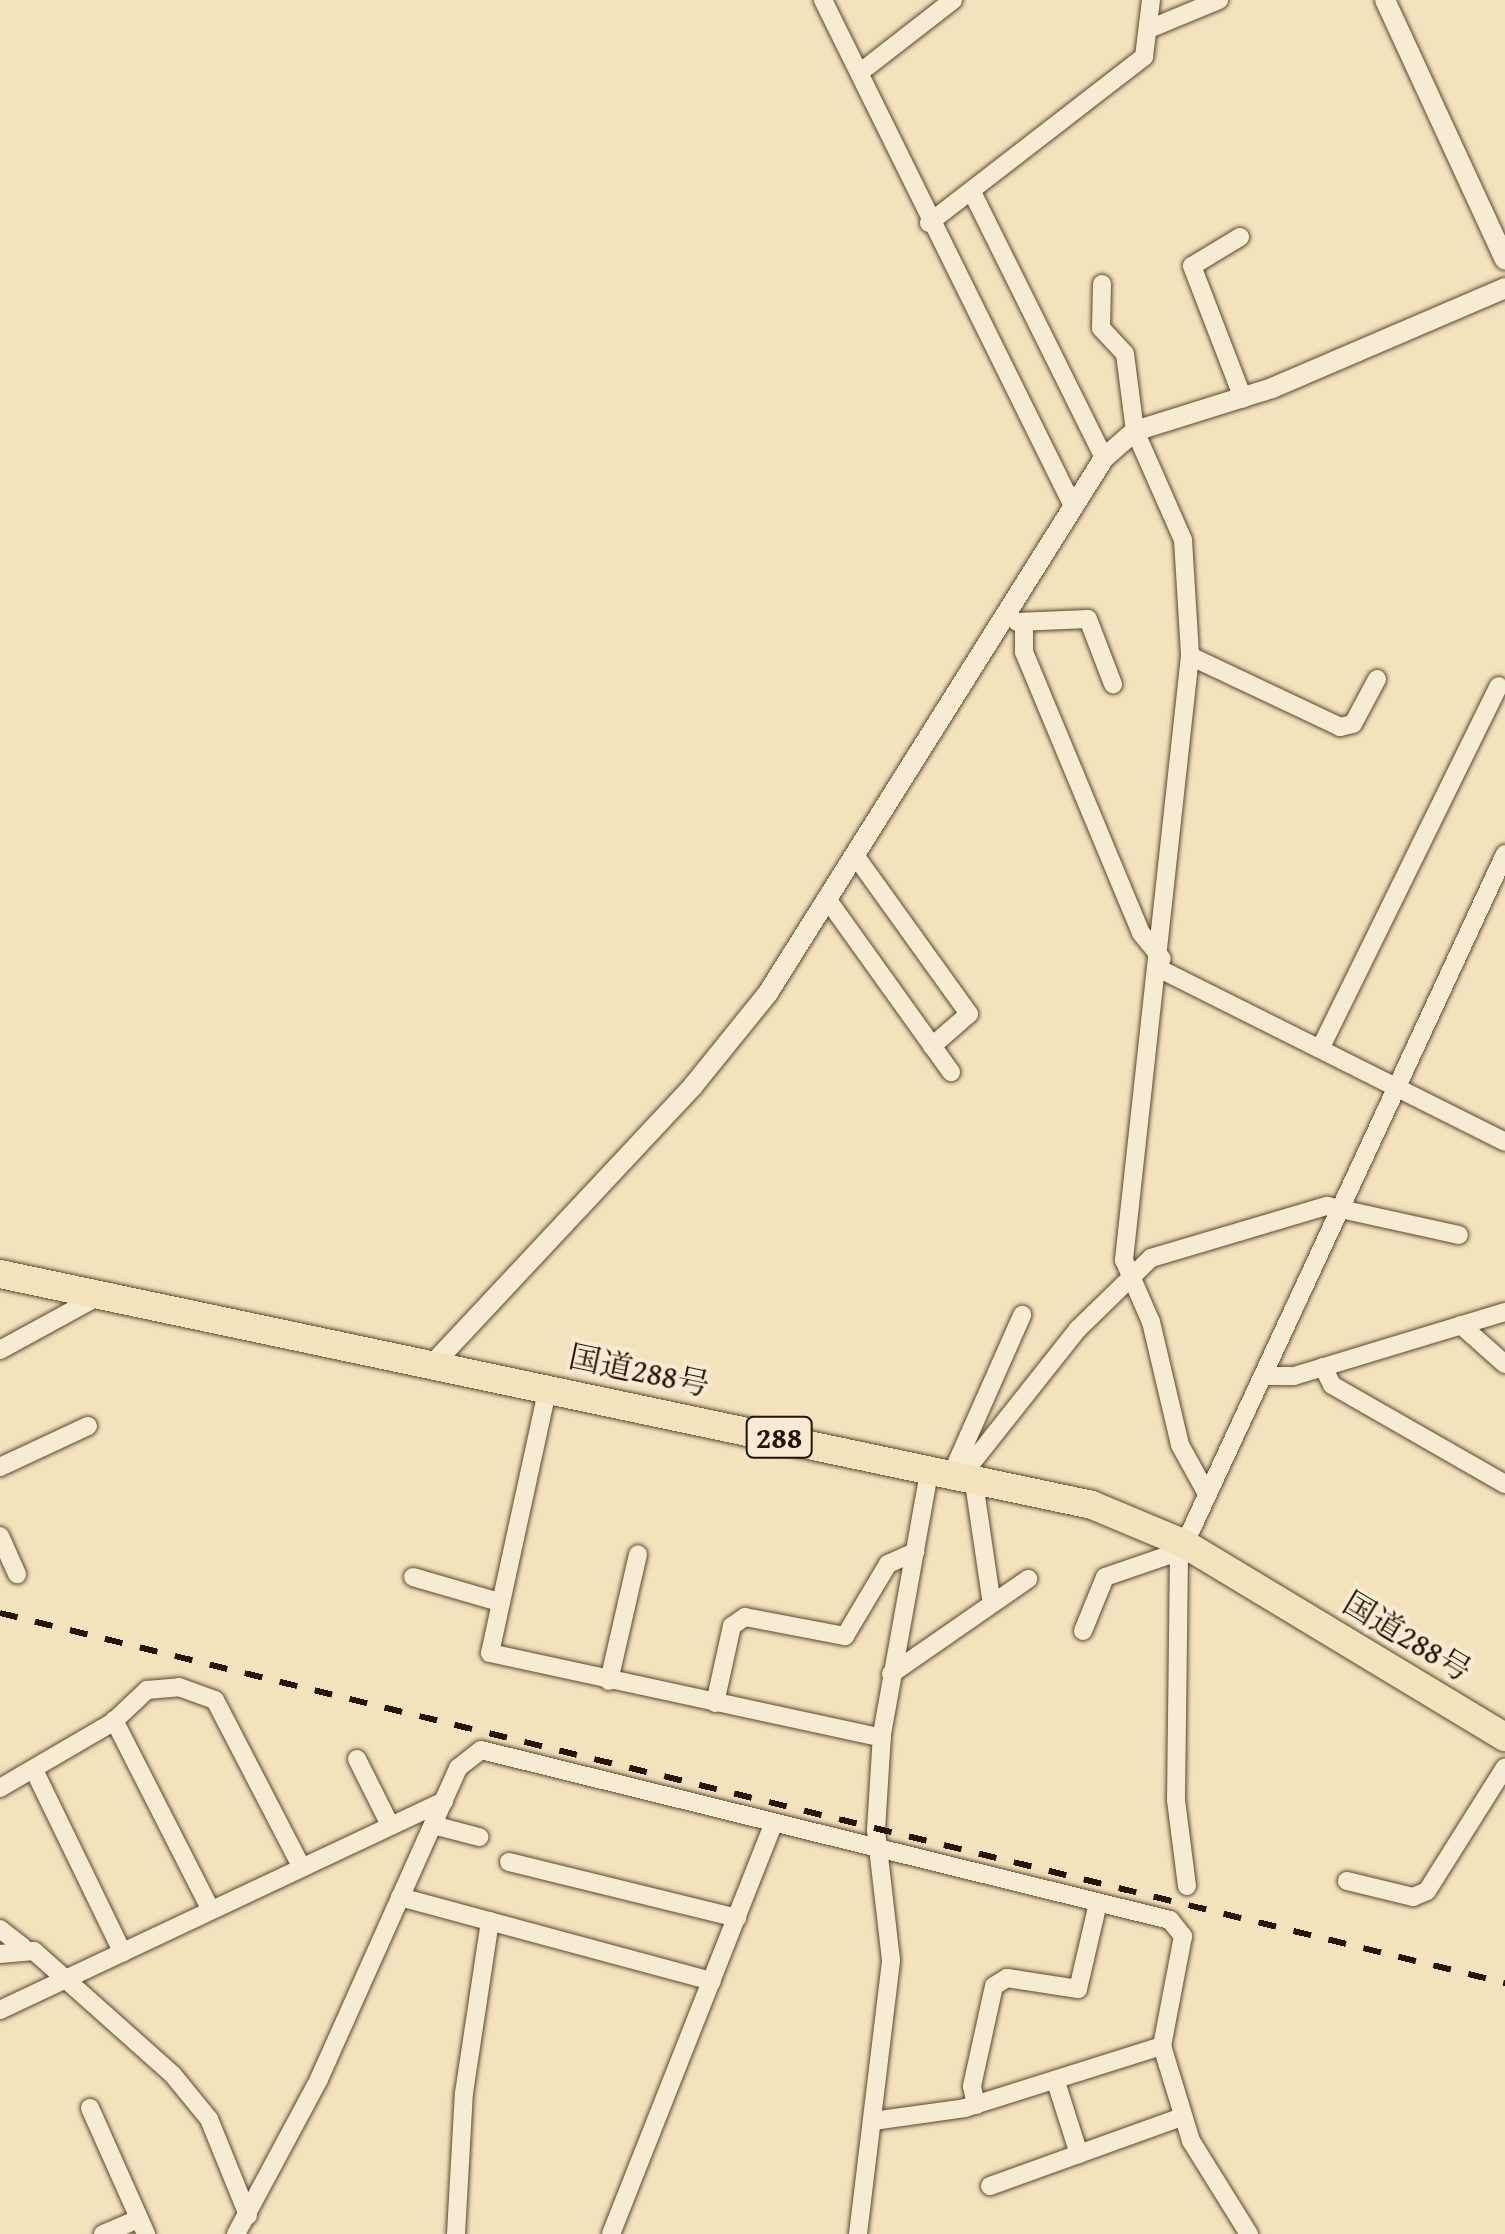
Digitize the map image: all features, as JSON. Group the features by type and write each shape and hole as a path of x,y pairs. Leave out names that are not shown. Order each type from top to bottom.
{"highway":[{"name":"国道288号","path":"0,1274 954,1472 1092,1505 1182,1547 1505,1737"}],"street":[{"path":"822,0 929,223 1072,504"},
{"path":"867,67 953,0"},
{"path":"929,223 1144,56 1152,0"},
{"path":"1149,29 1219,0"},
{"path":"1385,0 1505,260"},
{"path":"972,192 1104,458"},
{"path":"1240,237 1192,266 1243,398"},
{"path":"1102,284 1101,328 1125,354 1135,431 1183,540 1190,656 1161,964 1125,1224 1127,1276 1150,1322 1186,1460 1207,1494"},
{"path":"432,1364 693,1086 830,903 1072,504 1104,458 1135,431 1243,398 1505,288"},
{"path":"1004,615 1024,624 1088,619 1113,684"},
{"path":"1024,624 1024,652 1140,933 1161,964 1505,1142"},
{"path":"1190,656 1340,727 1353,724 1377,679"},
{"path":"1322,1046 1499,686"},
{"path":"1187,1886 1176,1800 1182,1547 1337,1206 1505,854"},
{"path":"857,858 969,1014 932,1046"},
{"path":"830,903 951,1072"},
{"path":"954,1472 1127,1276 1151,1258 1337,1206 1458,1235"},
{"path":"1262,1376 1322,1368 1503,1312 1505,1294"},
{"path":"0,1350 100,1296"},
{"path":"858,2234 891,1960 879,1851 882,1738 890,1674 914,1552 954,1472 1022,1316"},
{"path":"1461,1325 1505,1364"},
{"path":"1322,1368 1332,1386 1505,1484"},
{"path":"548,1388 488,1648 495,1656 882,1738"},
{"path":"0,1466 88,1426"},
{"path":"954,1472 991,1598"},
{"path":"0,1536 17,1574"},
{"path":"1084,1631 1105,1578 1182,1547"},
{"path":"715,1703 732,1626 745,1617 845,1636 888,1564 914,1552"},
{"path":"610,1681 638,1554"},
{"path":"413,1577 499,1602"},
{"path":"890,1674 971,1626 991,1598 1028,1579"},
{"path":"0,1788 163,1686 215,1700 301,1866"},
{"path":"114,1720 210,1910"},
{"path":"236,2234 464,1761 481,1750 772,1827 1098,1904 1182,1929 1162,2046 1182,2117 1249,2234"},
{"path":"358,1759 389,1824"},
{"path":"1347,1881 1413,1897 1427,1890 1505,1767"},
{"path":"34,1770 123,1952"},
{"path":"0,2010 444,1801"},
{"path":"433,1825 479,1837"},
{"path":"611,2234 772,1827"},
{"path":"510,1862 737,1918"},
{"path":"400,1897 712,1981"},
{"path":"976,2104 972,2086 994,1986 1007,1978 1078,1989 1098,1904"},
{"path":"456,2234 468,2058 490,1921"},
{"path":"0,1929 67,1980 201,2108 248,2214"},
{"path":"0,1954 24,1947"},
{"path":"873,2121 976,2104 1162,2046"},
{"path":"1056,2082 1080,2154"},
{"path":"90,2108 143,2226 102,2234"},
{"path":"990,2186 1182,2117"}],"railway":[{"path":"0,1613 1505,1983"}]}
